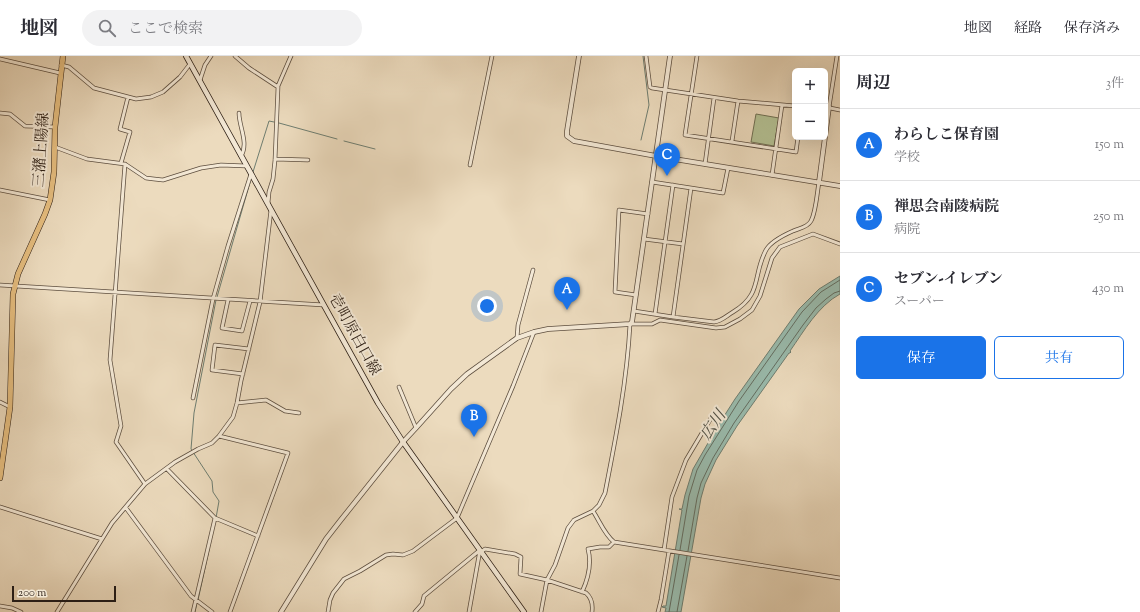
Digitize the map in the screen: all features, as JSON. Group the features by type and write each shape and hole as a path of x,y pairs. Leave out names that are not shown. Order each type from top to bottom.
{"main road":[{"name":"三潴上陽線","path":"0,478 10,408 11,317 14,286 18,274 46,214 50,200 54,172 55,127 63,56"},
{"name":"壱町原白口線","path":"186,56 378,403 403,442 524,612"}],"street":[{"path":"199,80 205,65 211,56"},
{"path":"235,56 248,68 278,86"},
{"path":"268,204 275,159 278,86 291,56"},
{"path":"470,165 492,56"},
{"path":"579,56 567,131 567,136 574,141 840,186"},
{"path":"646,56 650,87 714,98 792,106"},
{"path":"541,612 547,580 555,565 568,528 574,520 593,511 599,505 605,493 622,403 629,354 630,324 632,322 634,311 670,56"},
{"path":"697,56 685,135 796,152 798,140"},
{"path":"828,104 837,56"},
{"path":"0,59 60,73"},
{"path":"61,65 69,67 94,88 136,100 158,94 180,77 190,64"},
{"path":"121,164 130,132 120,129 128,97"},
{"path":"705,164 714,98"},
{"path":"732,141 738,101"},
{"path":"772,175 782,105"},
{"path":"828,107 840,110"},
{"path":"0,113 10,114 25,126 55,127"},
{"path":"239,113 239,121 243,134 244,151 241,156"},
{"path":"634,311 705,321 719,321 744,305 754,291 759,270 767,248 775,241 794,230 806,227 811,222 819,182 823,140"},
{"path":"54,147 86,159 125,164 146,178 163,180 201,168 221,165 247,166"},
{"path":"275,159 308,160"},
{"path":"125,164 110,360 121,426 116,442 145,484"},
{"path":"652,182 723,193 728,168"},
{"path":"193,398 213,299 251,174"},
{"path":"655,314 673,185"},
{"path":"673,317 691,188"},
{"path":"0,190 50,200"},
{"path":"57,612 112,523 145,484 168,469 175,462 212,443 233,417 260,302 271,210"},
{"path":"636,295 615,292 619,210 648,214"},
{"path":"281,612 326,539 403,442 461,379 517,338 548,329 652,324 660,320 716,328 725,327 740,319 752,310 760,296 772,258 780,247 813,234 840,244"},
{"path":"644,239 683,244"},
{"path":"517,338 518,325 533,270"},
{"path":"0,285 324,305"},
{"path":"228,300 222,328 242,331 250,301"},
{"path":"328,612 330,600 344,579 386,556 393,554 403,555 414,551 457,518 513,386 534,332"},
{"path":"243,374 212,370 215,346 249,349"},
{"path":"399,387 416,428"},
{"path":"237,403 266,400 285,411 299,413"},
{"path":"0,402 10,408"},
{"path":"664,550 672,497 686,460 711,418"},
{"path":"219,436 288,453 230,612"},
{"path":"168,469 215,518 258,536"},
{"path":"0,507 102,539"},
{"path":"126,508 192,596 212,612"},
{"path":"593,511 603,526 607,536 614,542 840,578"},
{"path":"193,612 215,518"},
{"path":"582,592 589,572 590,557 588,549 609,547 614,542"},
{"path":"415,612 422,604 424,596 480,551 485,549 515,554 521,557 520,574 547,580 590,596 592,602 592,612"},
{"path":"469,612 480,551"},
{"path":"658,612 662,600 671,552"},
{"path":"0,606 12,608 21,612"}],"green space":[{"path":"756,114 779,118 774,146 751,142"}],"water":[{"path":"840,276 840,294 825,305 812,320 790,351 791,352 737,426 716,460 705,484 701,498 681,612 665,612 666,608 662,607 666,606 682,510 679,509 682,509 693,469 735,399 799,309 819,289"}],"waterway":[{"path":"641,140 649,105 643,56"},
{"path":"253,172 269,121 274,122"},
{"path":"279,123 337,139"},
{"path":"344,141 375,149"},
{"path":"217,297 251,179"},
{"path":"216,300 194,413 191,449 212,481 213,492 219,501 216,518"},
{"path":"198,600 209,550"},
{"path":"195,612 197,603"}],"place":[{"name":"セブン-イレブン","path":"667,176"},
{"name":"わらしこ保育園","path":"567,310"},
{"name":"禅思会南陵病院","path":"474,437"}],"water label":[{"name":"広川","path":"714,426"}]}
